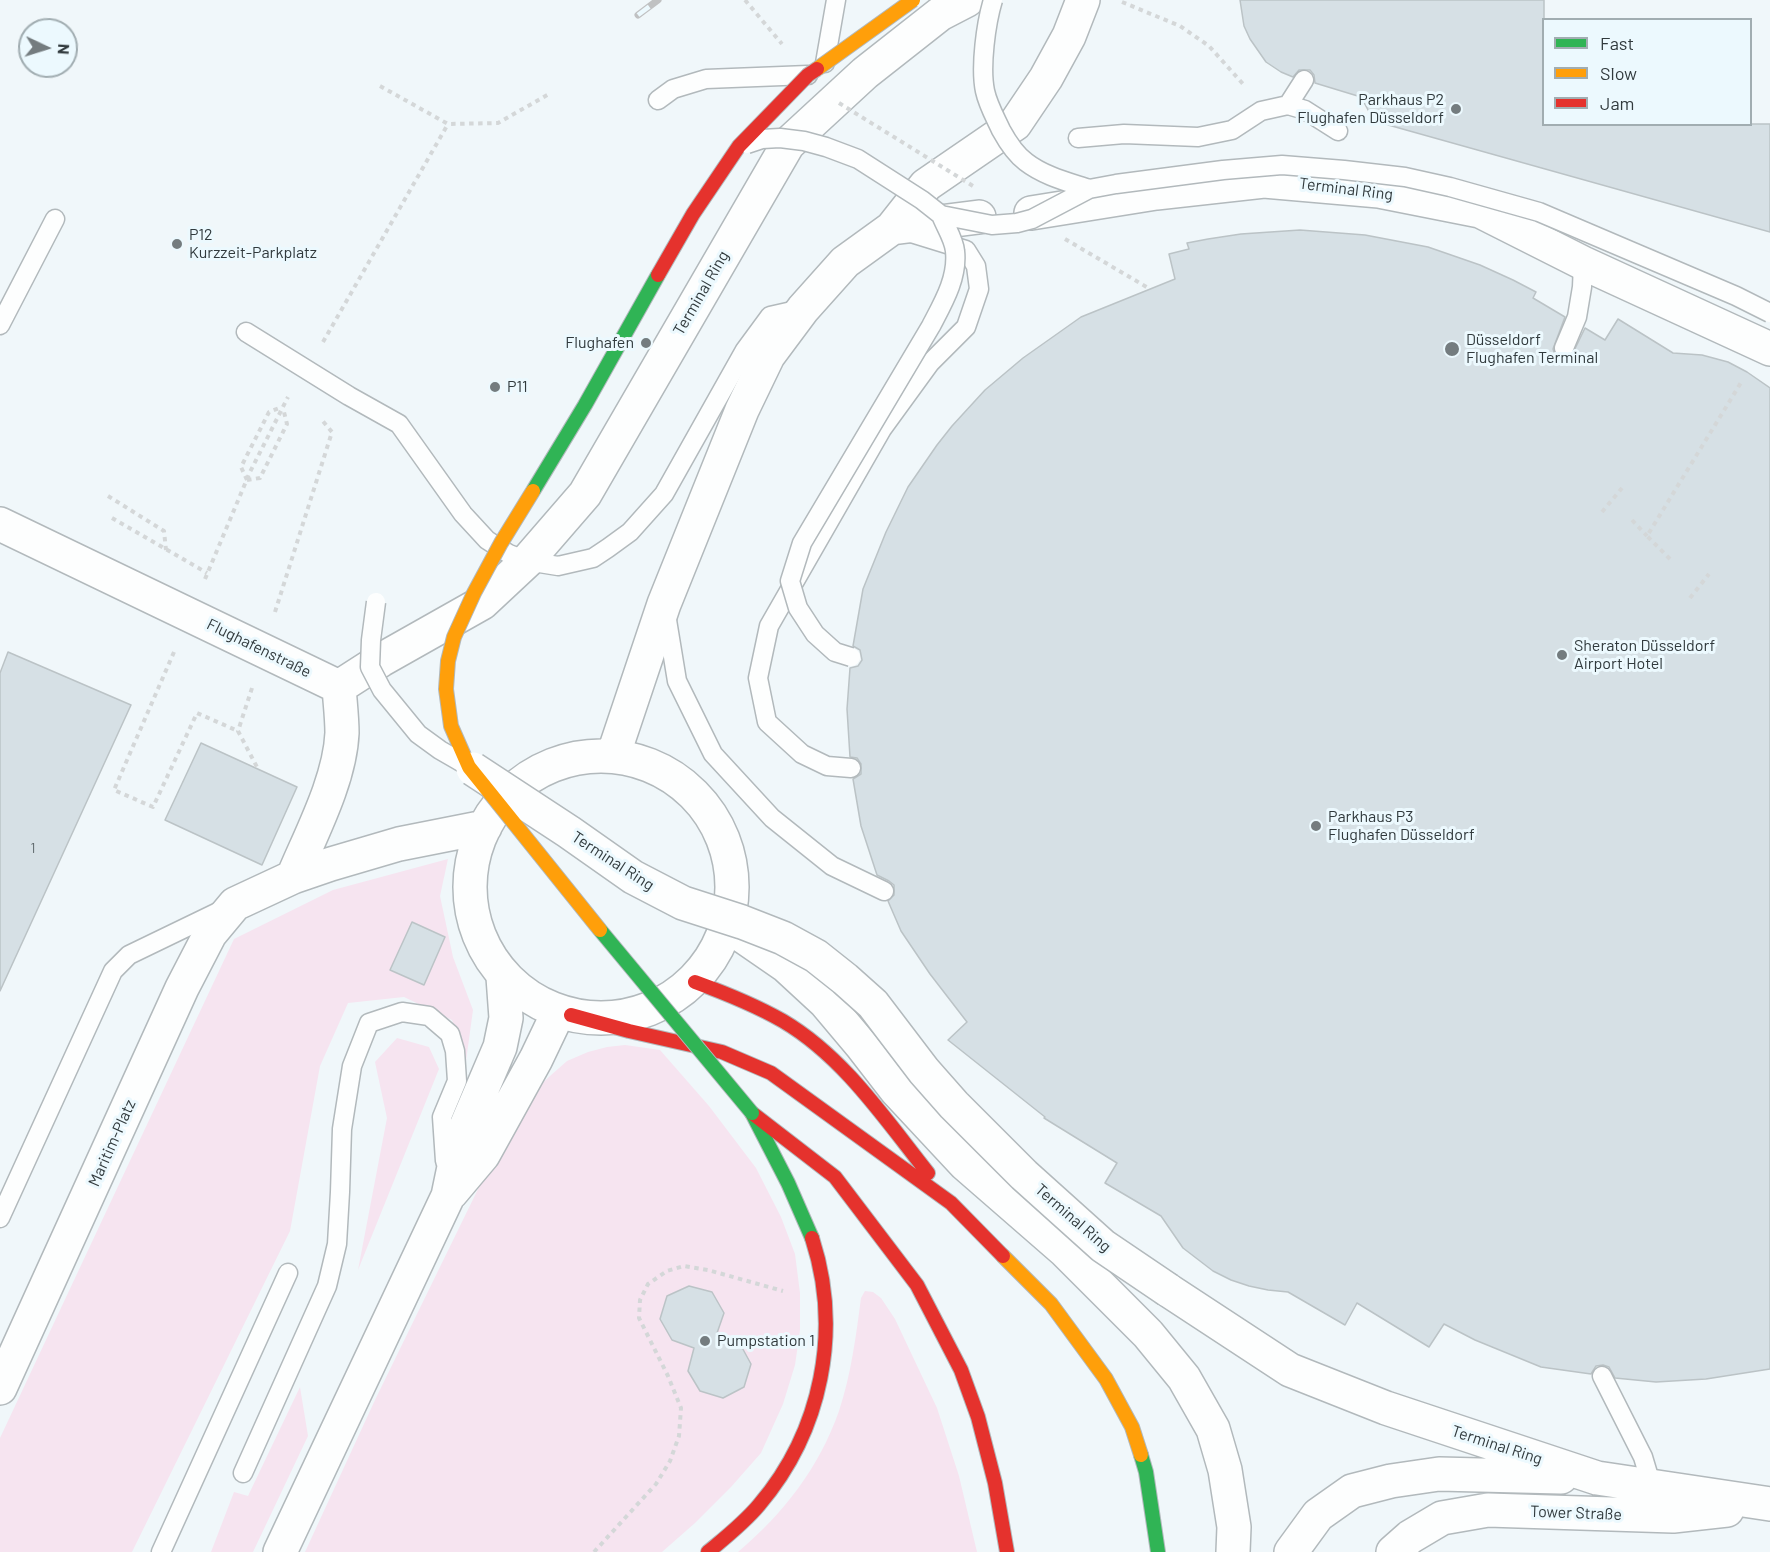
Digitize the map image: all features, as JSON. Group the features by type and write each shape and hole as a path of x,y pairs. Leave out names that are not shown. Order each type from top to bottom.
{"main road":[{"path":"708,1552 756,1509 785,1469 805,1433 817,1400 823,1371 826,1328 821,1271 812,1238 786,1178 752,1113 589,917 469,767 451,726 446,689 448,661 454,637 501,543 585,405 693,214 739,146 808,75 913,0"},
{"path":"695,982 734,997 784,1022 822,1050 859,1086 951,1203 1051,1304 1107,1379 1132,1427 1146,1472 1158,1552"},
{"path":"565,1014 722,1052 771,1073 951,1203"},
{"path":"752,1113 835,1177 917,1285 962,1371 978,1417 995,1483 1007,1552"}],"street":[{"name":"Terminal Ring","path":"339,687 381,660 482,603 527,561 585,494 788,144 865,73 940,14 967,0"},
{"name":"Terminal Ring","path":"613,756 664,604 742,410 768,356 803,309 845,262 892,228 926,185 1015,124 1046,78 1069,36 1083,0"},
{"name":"Terminal Ring","path":"892,228 962,218 1033,213 1156,193 1264,181 1379,192 1480,211 1583,263 1759,360"},
{"name":"Flughafenstraße","path":"0,524 339,687"},
{"path":"293,877 330,789 339,757 342,734 339,687"},
{"path":"595,755 613,756 648,763 678,779 709,811 725,840 734,879 728,926 716,957 695,982 674,996 644,1011 615,1017 565,1014 529,998 503,977 484,949 472,914 469,885 472,858 484,827 505,798 525,779 560,762 595,755"},
{"name":"Terminal Ring","path":"469,767 633,877 683,903 783,938 816,956 873,1004 924,1071 954,1105 1024,1175 1103,1246 1290,1370 1386,1408 1597,1478 1770,1505"},
{"name":"Maritim-Platz","path":"0,1388 182,988 210,934 235,904 293,877 331,864 399,844 484,827"},
{"name":"Terminal Ring","path":"728,926 786,966 825,1002 896,1090 965,1164 1065,1251 1148,1334 1184,1378 1213,1429 1225,1470 1234,1527 1233,1552"},
{"path":"280,1552 448,1196 459,1143 500,1047 506,1017 503,977"},
{"path":"448,1196 483,1155 536,1059 565,1014"},
{"path":"1291,1552 1318,1515 1352,1491 1391,1481 1439,1474 1597,1478"},
{"name":"Tower Straße","path":"1393,1552 1410,1536 1442,1518 1488,1510 1673,1516 1770,1505"}],"lane":[{"path":"825,63 836,0"},
{"path":"993,0 989,16 984,66 985,90 993,114 1007,142 1024,162 1042,172 1089,189"},
{"path":"658,100 673,89 706,80 808,75"},
{"path":"1288,105 1304,80"},
{"path":"1078,138 1124,134 1198,137 1232,130 1261,111 1288,105 1305,110 1338,131"},
{"path":"739,146 762,139 780,138 804,141 858,159 922,200 941,216 955,249 955,267 948,292 931,326 802,543 790,581 798,608 815,634 835,652 851,657"},
{"path":"941,216 992,225 1017,223 1032,219 1089,189 1222,170 1282,165 1405,177 1539,212 1681,272 1770,313"},
{"path":"0,325 55,219"},
{"path":"851,768 827,766 802,754 767,722 758,678 769,626 882,429 930,363 966,327 978,289 976,266 966,250 892,228"},
{"path":"1564,348 1577,317 1583,263"},
{"path":"246,332 399,424 463,514 487,540 509,554 527,561 558,566 593,558 630,532 664,494 745,350 770,316 803,309"},
{"path":"376,602 370,667 382,690 418,734 469,767"},
{"path":"664,604 677,681 713,754 772,818 832,866 884,891"},
{"name":"Maritim-Platz","path":"0,1218 112,971 129,955 235,904"},
{"path":"243,1473 327,1286 337,1244 342,1129 352,1066 369,1023 402,1012 429,1016 450,1034 455,1051 457,1082 442,1117 448,1196"},
{"path":"161,1552 288,1273"},
{"path":"1602,1376 1643,1457 1652,1487"}],"path":[{"path":"745,0 828,96 976,188"},
{"path":"1119,0 1180,26 1209,46 1239,79 1261,111"},
{"path":"380,86 448,124 498,123 549,94"},
{"path":"238,731 332,432 293,388 307,370 448,124"},
{"path":"1032,219 1150,289"},
{"path":"1647,536 1759,360"},
{"path":"247,480 260,478 287,424 283,407"},
{"path":"247,480 241,467 269,412 283,407"},
{"path":"247,480 283,407"},
{"path":"1602,512 1622,488"},
{"path":"108,496 164,531 166,550"},
{"path":"112,518 207,573"},
{"path":"1632,520 1670,559"},
{"path":"1690,598 1709,574"},
{"path":"143,723 114,790 153,807 197,713 238,731 258,769"},
{"path":"594,1552 656,1484 670,1461 679,1436 681,1408 639,1318 640,1300 648,1284 667,1271 684,1266 708,1270 776,1290 792,1292"}],"shaded area":[{"path":"448,859 440,896 453,957 473,1010 466,1061 452,1020 404,997 348,1003 320,1066 290,1231 132,1552 0,1552 0,1438 234,939 333,890"},
{"path":"397,1038 429,1047 439,1069 358,1270 387,1118 375,1062"},
{"path":"625,1045 660,1050 709,1106 756,1168 781,1217 795,1254 800,1293 800,1330 795,1365 783,1404 761,1453 695,1523 662,1552 305,1552 375,1400 501,1142 525,1100 567,1061 588,1052"},
{"path":"865,1291 873,1292 881,1298 895,1319 937,1408 959,1476 977,1552 738,1552 770,1522 798,1489 831,1432 847,1384 861,1298"},
{"path":"300,1387 308,1436 253,1552 211,1552 234,1492 248,1496"}],"building":[{"name":"Parkhaus P2 Flughafen Düsseldorf","path":"1240,0 1544,0 1542,126 1752,126 1752,124 1770,124 1770,232 1374,121 1361,97 1315,83 1314,75 1310,70 1299,70 1293,77 1266,62 1244,26"},
{"name":"Parkhaus P3 Flughafen Düsseldorf","path":"1300,230 1365,235 1428,247 1480,265 1513,280 1536,292 1533,298 1565,317 1553,349 1555,355 1560,359 1571,357 1585,328 1605,340 1618,319 1673,353 1702,355 1728,362 1770,388 1770,1369 1706,1379 1656,1382 1615,1378 1609,1367 1603,1365 1596,1366 1591,1374 1541,1367 1475,1340 1444,1324 1429,1347 1357,1303 1345,1325 1288,1292 1249,1286 1213,1271 1183,1248 1161,1216 1105,1183 1117,1163 1044,1118 948,1040 967,1022 901,931 888,901 894,895 894,885 877,875 861,826 853,779 861,774 861,764 857,758 850,757 847,709 850,668 858,666 862,660 860,650 853,646 863,589 886,532 908,487 952,426 985,390 1023,358 1081,317 1175,279 1169,254 1189,249 1187,243 1208,239"},
{"path":"8,652 131,705 0,991 0,673"},
{"path":"201,743 297,787 262,865 165,820"},
{"path":"412,922 445,937 424,985 390,970"},
{"name":"Pumpstation 1","path":"689,1286 712,1292 724,1313 716,1336 739,1342 751,1364 744,1387 723,1398 700,1391 688,1371 694,1348 672,1340 660,1319 667,1296"}],"railway":[{"path":"638,15 658,0"}],"traffic: fast":[{"path":"533,491 585,405 658,275"},
{"path":"600,930 752,1113"},
{"path":"752,1113 788,1183 812,1238"},
{"path":"1141,1455 1146,1472 1158,1552"}],"traffic: slow":[{"path":"817,69 913,0"},
{"path":"533,491 501,543 454,637 448,661 446,689 451,726 469,767 600,930"},
{"path":"1003,1256 1051,1304 1106,1379 1132,1427 1141,1455"}],"traffic: jam":[{"path":"658,275 693,214 739,146 808,75 817,69"},
{"path":"695,982 772,1015 825,1052 862,1090 928,1173"},
{"path":"571,1015 722,1052 771,1073 951,1203 1003,1256"},
{"path":"752,1113 835,1177 917,1285 961,1370 978,1417 995,1483 1007,1552"},
{"path":"708,1552 753,1512 781,1476 798,1445 811,1412 820,1378 825,1343 825,1308 821,1273 812,1238"}],"place":[{"name":"Parkhaus P2 Flughafen Düsseldorf","path":"1456,109"},
{"name":"P12 Kurzzeit-Parkplatz","path":"177,244"},
{"name":"Flughafen","path":"646,343"},
{"name":"Düsseldorf Flughafen Terminal","path":"1452,349"},
{"name":"P11","path":"495,387"},
{"name":"Sheraton Düsseldorf Airport Hotel","path":"1562,655"},
{"name":"Parkhaus P3 Flughafen Düsseldorf","path":"1316,826"},
{"name":"Pumpstation 1","path":"705,1341"}]}
